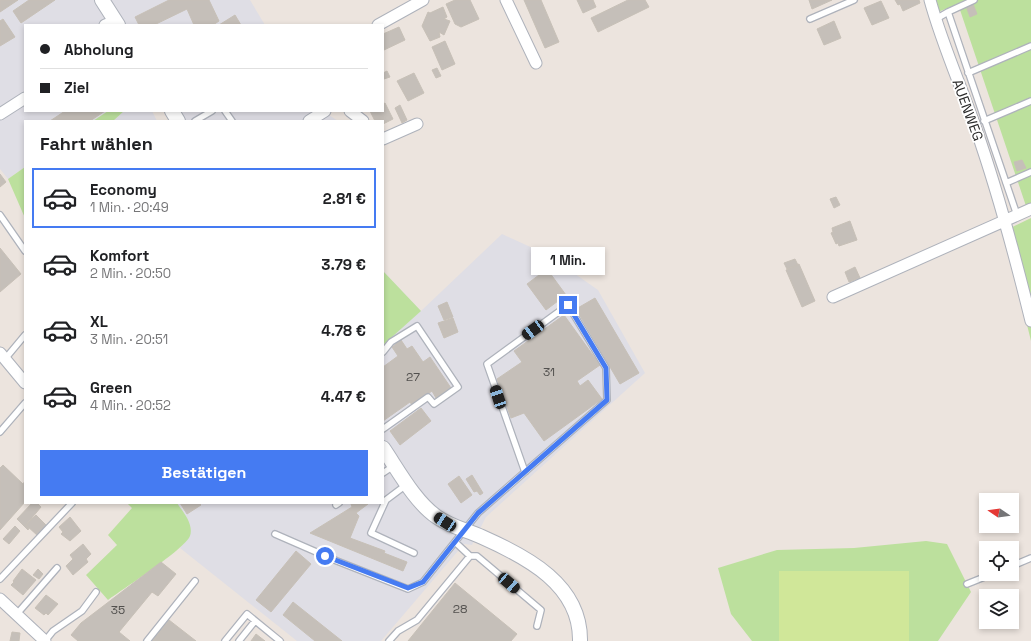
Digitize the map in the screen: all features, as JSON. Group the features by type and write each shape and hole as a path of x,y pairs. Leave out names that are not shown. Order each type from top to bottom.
{"street":[{"path":"102,0 113,24"},
{"path":"380,24 423,0"},
{"path":"506,0 536,63"},
{"name":"AUENWEG","path":"930,0 935,19 976,129 1005,220 1031,321"},
{"path":"0,114 24,99"},
{"path":"311,120 323,112"},
{"path":"351,112 362,120"},
{"path":"384,140 417,124"},
{"path":"833,296 1031,208"},
{"path":"3,356 24,383"},
{"path":"384,449 425,506 436,516 511,551 554,579 573,604 578,618 580,641"},
{"path":"0,599 45,641"}],"lane":[{"path":"810,19 854,0"},
{"path":"935,19 974,0"},
{"path":"948,12 1017,215"},
{"path":"968,73 1031,46"},
{"path":"984,121 1031,101"},
{"path":"197,120 210,112"},
{"path":"1006,183 1031,172"},
{"path":"0,215 24,250"},
{"path":"275,534 337,561 408,588 423,582 478,513 525,472 607,400 606,368 568,305 487,364 525,472"},
{"path":"384,351 391,342 417,326 458,388 434,404 428,397 384,428"},
{"path":"3,356 24,336"},
{"path":"0,432 24,404"},
{"path":"384,472 395,465"},
{"path":"408,484 386,500 371,532 414,553"},
{"path":"0,579 71,504"},
{"path":"455,542 470,556 477,556 541,610 537,626"},
{"path":"389,641 398,631 417,620 470,556"},
{"path":"1019,563 1031,558"},
{"path":"16,615 57,568"},
{"path":"967,584 979,579"},
{"path":"147,641 195,581"},
{"path":"45,641 53,632 82,611 96,592"},
{"path":"225,641 247,614 280,641"},
{"path":"239,641 255,621"}],"shaded area":[{"path":"0,0 250,0 264,24 24,24 24,112 106,112 94,120 24,120 24,168 8,179 0,169"},
{"path":"123,112 152,112 156,120 114,120"},
{"path":"164,112 324,112 336,120 169,120"},
{"path":"502,234 548,255 598,290 645,373 486,517 472,545 464,544 381,641 297,641 180,548 190,536 177,504 384,504 384,272 421,311"}],"green space":[{"path":"935,0 1031,0 1031,204 1026,206 958,4 938,12"},
{"path":"106,112 123,112 114,120 94,120"},
{"path":"24,168 24,216 8,179"},
{"path":"1031,218 1031,341 1004,231"},
{"path":"384,272 421,311 384,344"},
{"path":"128,504 178,504 189,523 191,532 190,536 186,542 166,559 108,600 86,575 117,545 108,535 132,508"},
{"path":"926,541 947,544 971,592 938,641 752,641 731,614 718,568 777,550 854,548"},
{"path":"779,571 909,571 909,641 779,641"}],"building":[{"path":"0,0 18,0 0,12"},
{"path":"29,0 55,0 21,23 13,11"},
{"path":"169,0 209,0 219,21 214,24 194,24 187,9 156,24 138,24 135,17"},
{"path":"455,0 470,0 479,19 461,27 455,24 446,4"},
{"path":"524,0 541,0 559,42 545,48"},
{"path":"577,0 593,0 596,7 583,13"},
{"path":"628,0 645,0 649,7 598,32 591,18"},
{"path":"809,0 832,0 812,9"},
{"path":"895,0 919,0 920,3 903,11 900,4 898,5"},
{"path":"881,1 889,18 872,25 864,8"},
{"path":"973,4 977,14 970,17 966,6"},
{"path":"443,7 447,17 444,19 450,21 444,35 439,32 440,37 430,41 422,26 428,12 430,13"},
{"path":"235,15 240,24 221,24"},
{"path":"3,19 15,37 0,46 0,21"},
{"path":"834,21 841,38 824,45 817,29"},
{"path":"399,27 405,40 384,50 384,34"},
{"path":"445,41 455,64 442,70 432,47"},
{"path":"437,68 441,76 436,78 432,70"},
{"path":"387,71 390,77 384,79 384,72"},
{"path":"414,73 424,93 408,101 397,81"},
{"path":"384,104 393,119 384,124 384,120 374,120 370,112 384,112"},
{"path":"400,105 407,120 402,123 395,108"},
{"path":"64,112 104,112 92,120 52,120"},
{"path":"1022,160 1026,168 1017,171 1014,162"},
{"path":"0,174 6,182 0,187"},
{"path":"836,197 840,205 834,208 830,199"},
{"path":"850,221 857,240 839,246 838,243 836,244 831,233 833,232 832,228"},
{"path":"0,248 21,274 0,292"},
{"path":"795,259 798,265 787,269 784,263"},
{"path":"799,264 815,301 802,307 786,270"},
{"path":"855,267 860,278 849,282 845,272"},
{"path":"547,269 566,295 546,310 527,284"},
{"path":"595,298 639,373 620,384 576,309"},
{"path":"447,302 453,317 444,320 438,306"},
{"path":"564,315 600,365 577,381 580,386 588,380 602,399 544,441 524,413 511,418 497,379 522,362 514,351"},
{"path":"453,318 458,332 444,338 438,323"},
{"path":"401,340 407,349 412,346 423,362 430,357 451,388 436,398 432,391 412,405 410,402 384,420 384,366 398,356 392,347"},
{"path":"421,408 431,421 400,445 390,431"},
{"path":"3,465 23,484 24,482 24,503 0,530 0,468"},
{"path":"472,475 483,493 480,495 477,491 474,492 466,479"},
{"path":"459,476 472,495 461,503 448,484"},
{"path":"31,504 38,504 41,507 26,525 29,528 28,530 17,519"},
{"path":"181,504 201,505 187,514"},
{"path":"351,504 368,504 356,513 359,516 350,538 385,551 384,553 407,562 403,571 310,533 352,507"},
{"path":"36,515 47,526 38,536 26,525"},
{"path":"70,517 81,531 70,541 61,534 63,532 59,527"},
{"path":"15,526 20,531 9,544 3,539"},
{"path":"83,544 91,554 86,559 88,562 73,575 66,566 73,559 70,555"},
{"path":"296,551 311,564 271,612 256,600"},
{"path":"161,562 176,574 158,596 152,592 119,632 130,641 78,641 71,635 81,623"},
{"path":"22,569 36,580 23,595 11,585"},
{"path":"38,569 43,574 39,579 33,575"},
{"path":"455,583 517,634 511,641 408,641"},
{"path":"46,595 58,604 48,615 46,613 44,615 35,608"},
{"path":"293,602 342,641 315,641 283,615"},
{"path":"169,620 196,641 152,641"},
{"path":"12,632 20,633 19,641 10,641"},
{"path":"256,634 265,641 251,641"}],"route":[{"path":"325,556 408,588 423,582 478,513 607,400 606,368 568,305"}]}
